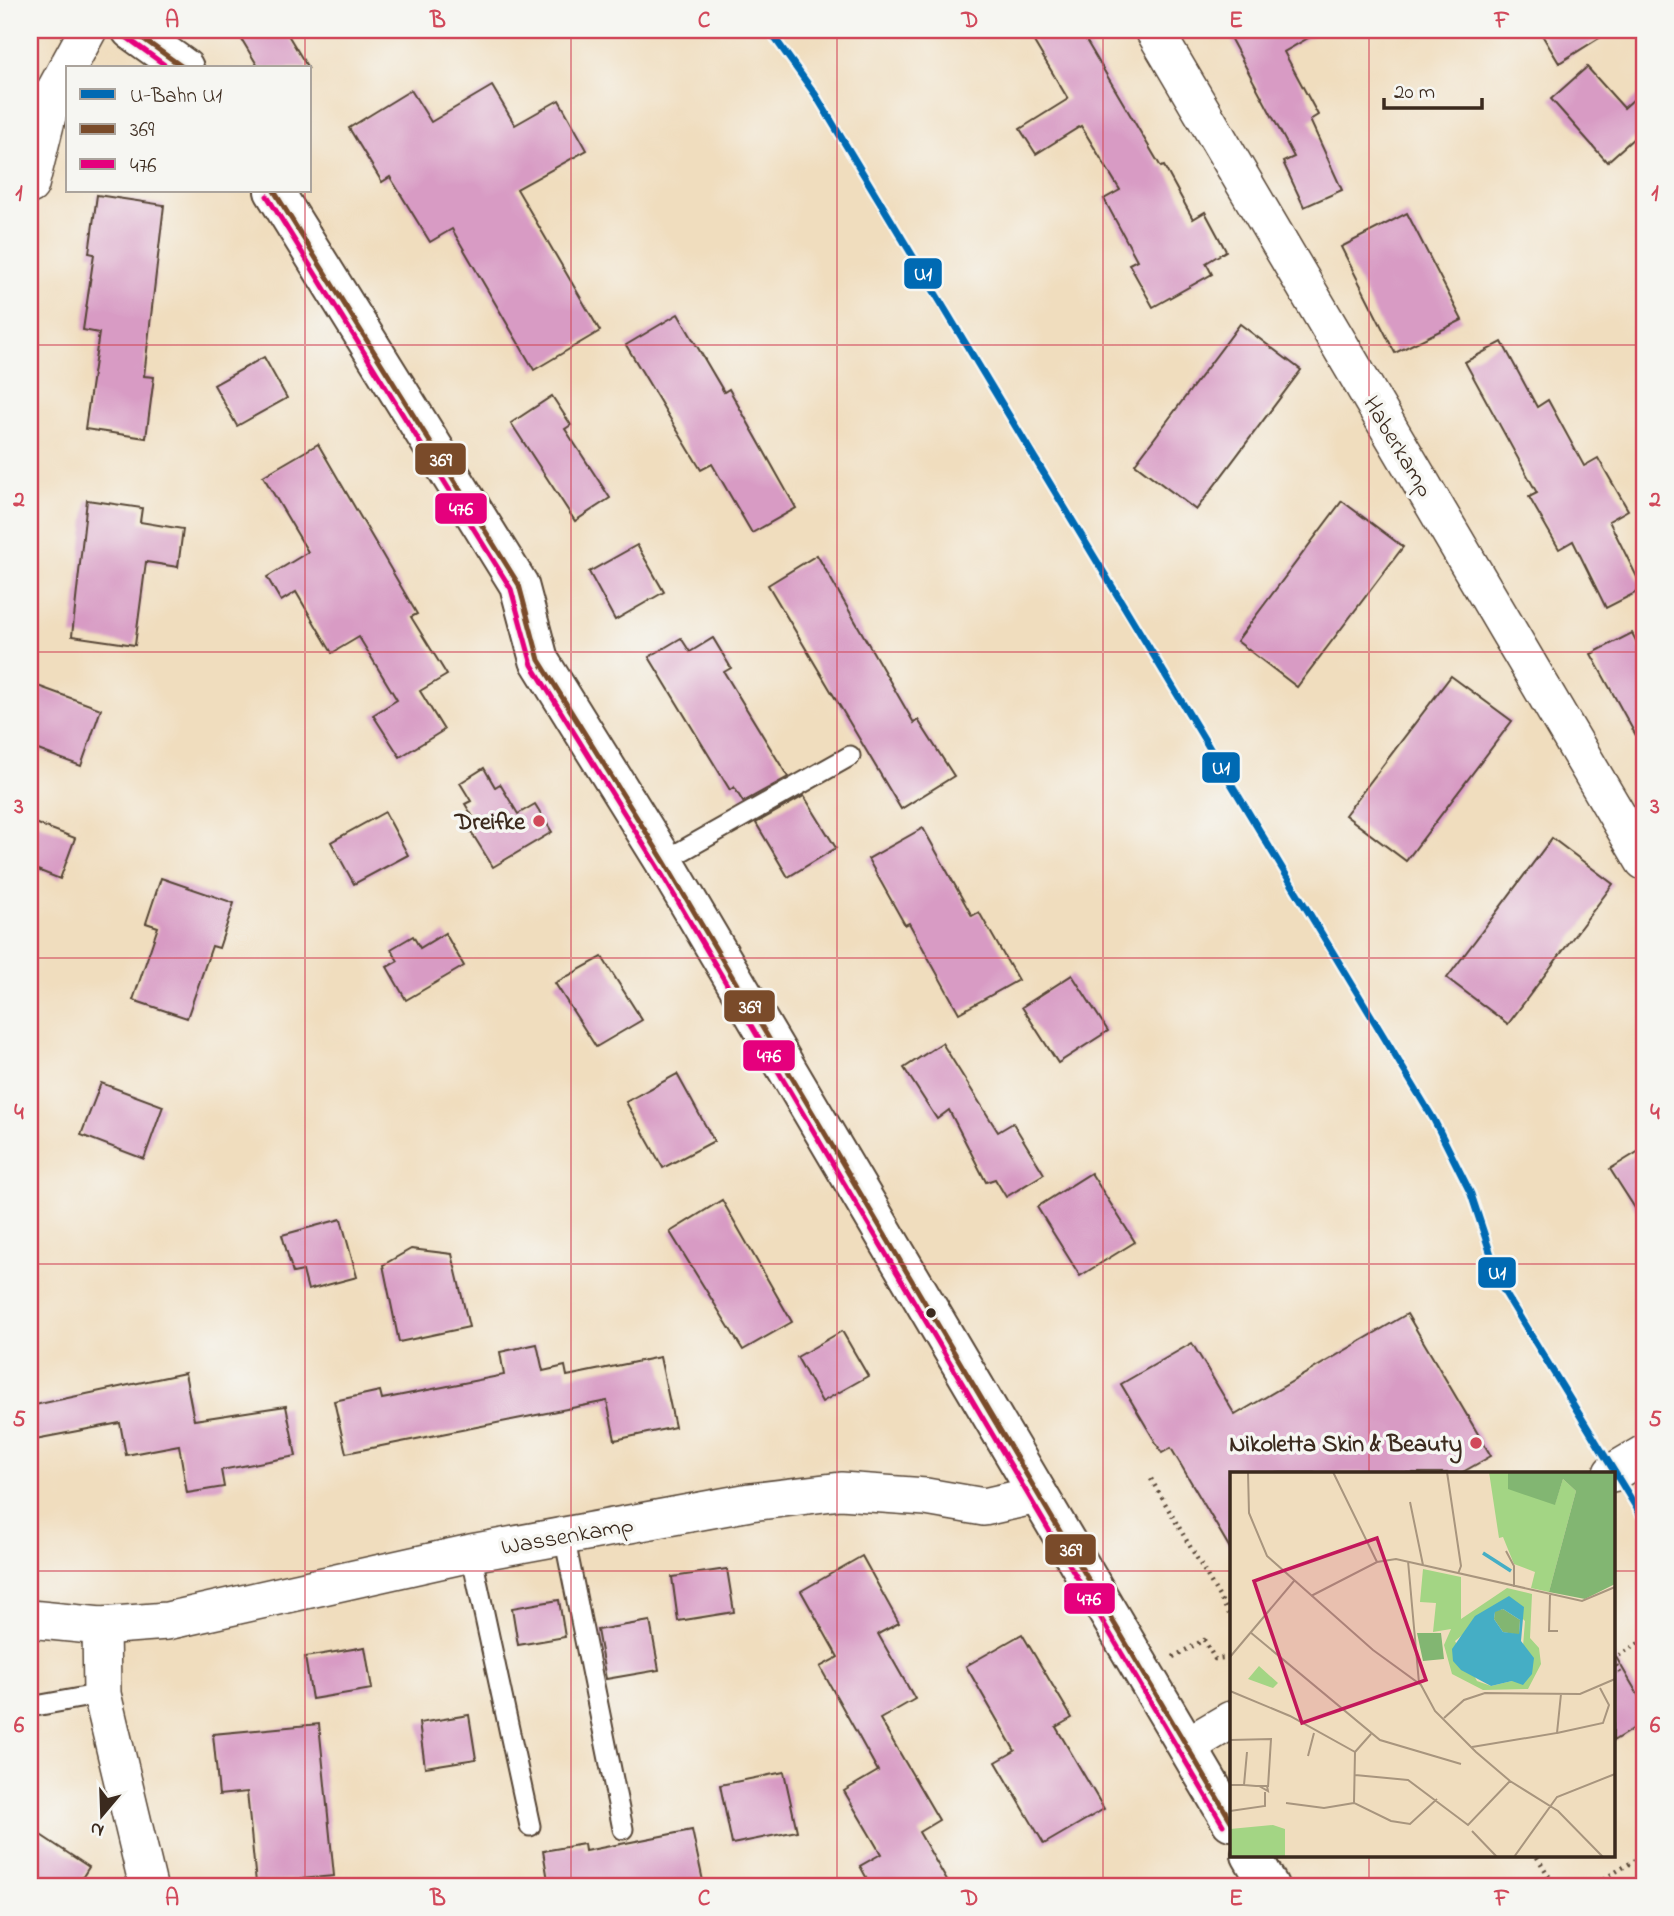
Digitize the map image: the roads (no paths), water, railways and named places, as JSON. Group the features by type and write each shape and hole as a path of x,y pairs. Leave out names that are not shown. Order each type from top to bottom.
{"street":[{"path":"68,66 88,30"},
{"path":"131,30 181,66"},
{"name":"Haberkamp","path":"1154,30 1644,862"},
{"path":"30,185 52,96 66,70"},
{"path":"275,192 519,585 539,660 664,861 1230,1819"},
{"path":"1614,1472 1644,1454"},
{"name":"Wassenkamp","path":"30,1619 101,1626 167,1620 471,1553 750,1502 841,1491 926,1497 984,1507 1037,1494"},
{"path":"101,1626 102,1694 148,1886"},
{"path":"1187,1746 1230,1721"},
{"path":"1252,1856 1269,1886"}],"lane":[{"path":"664,861 850,757"},
{"path":"564,1536 623,1829"},
{"path":"471,1553 530,1826"},
{"path":"30,1707 102,1694"}],"metro line":[{"name":"U1","path":"769,30 815,94 1434,1120 1471,1194 1502,1288 1644,1520"}],"place":[{"name":"Dreifke","path":"539,821"},
{"name":"Nikoletta Skin & Beauty","path":"1476,1443"}]}
